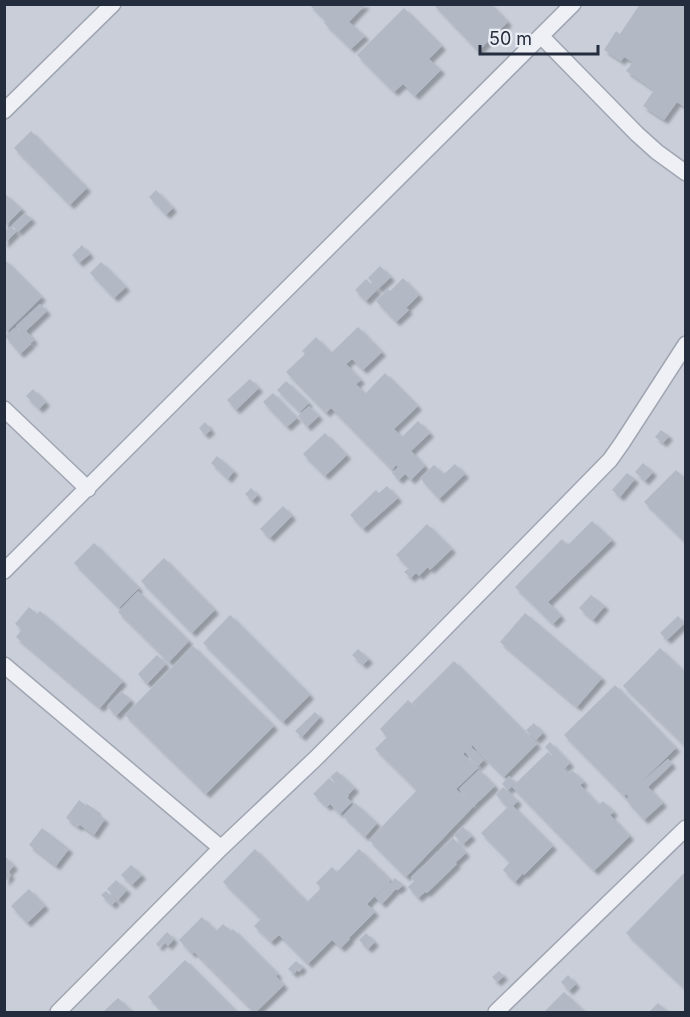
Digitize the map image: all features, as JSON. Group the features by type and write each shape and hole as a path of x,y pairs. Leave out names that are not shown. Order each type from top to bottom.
{"street":[{"path":"4,111 113,4"},
{"path":"4,571 573,4"},
{"path":"541,36 637,134 686,173"},
{"path":"58,1012 221,848 315,759 610,460 686,344"},
{"path":"4,409 88,489"},
{"path":"4,665 221,848"},
{"path":"496,1012 686,828"}],"shaded area":[{"path":"5,5 685,5 685,1012 5,1012"}],"building":[{"path":"309,4 366,4 349,22 365,36 351,49 324,23 326,21"},
{"path":"433,4 491,4 508,22 478,51"},
{"path":"640,4 686,4 686,108 677,102 664,120 643,106 654,90 626,71 633,62 624,57 621,61 604,50 616,31 620,34"},
{"path":"404,8 442,46 429,59 441,70 415,96 403,84 394,92 357,55"},
{"path":"31,131 87,188 70,205 14,148"},
{"path":"156,190 173,208 166,215 149,197"},
{"path":"4,193 22,209 4,227"},
{"path":"25,213 32,219 18,232 12,225"},
{"path":"11,226 16,232 4,244 4,232"},
{"path":"82,245 90,254 79,263 72,255"},
{"path":"4,259 42,297 4,334"},
{"path":"101,262 126,287 114,298 90,273"},
{"path":"380,266 391,277 378,289 368,278"},
{"path":"403,278 419,295 406,308 409,310 396,322 376,301"},
{"path":"366,279 377,290 366,301 355,290"},
{"path":"40,304 47,311 26,331 34,340 31,343 16,326"},
{"path":"16,327 31,344 20,354 5,336"},
{"path":"358,327 382,352 363,370 352,359 346,364 361,380 356,384 365,394 385,373 418,406 394,429 402,437 418,421 430,433 411,451 425,466 411,480 405,474 399,480 392,473 398,467 396,465 392,470 331,408 326,413 286,372 305,354 302,351 316,337 331,353"},
{"path":"250,379 259,388 236,410 227,400"},
{"path":"286,381 309,403 300,412 277,390"},
{"path":"33,389 46,402 39,409 26,396"},
{"path":"273,393 297,418 287,427 263,402"},
{"path":"309,406 319,416 307,427 298,416"},
{"path":"205,422 211,430 205,435 199,428"},
{"path":"661,430 669,436 663,443 655,437"},
{"path":"325,433 347,455 325,476 303,454"},
{"path":"217,456 234,471 228,479 211,463"},
{"path":"643,463 653,472 645,481 635,472"},
{"path":"455,464 465,474 439,499 420,478 434,465 444,474"},
{"path":"676,470 686,479 686,543 644,502"},
{"path":"627,473 635,479 620,497 612,490"},
{"path":"387,486 398,498 363,529 350,515 376,490 379,493"},
{"path":"251,488 258,495 252,501 245,494"},
{"path":"283,506 292,516 270,538 260,529"},
{"path":"592,521 612,540 548,602 561,616 553,624 515,587 562,539 568,545"},
{"path":"427,524 452,549 430,570 428,567 419,576 416,573 411,578 404,572 409,568 396,555"},
{"path":"94,543 139,588 119,608 74,563"},
{"path":"164,558 215,610 192,633 141,581"},
{"path":"138,591 189,641 169,662 118,612"},
{"path":"591,595 605,606 593,620 579,608"},
{"path":"29,607 37,614 40,611 123,681 100,708 16,637 22,629 15,624"},
{"path":"525,613 602,678 577,707 500,642"},
{"path":"230,615 310,695 283,722 203,643"},
{"path":"678,616 685,623 667,640 660,633"},
{"path":"193,646 274,726 206,794 125,715"},
{"path":"660,648 686,673 686,747 623,686"},
{"path":"358,649 369,659 363,665 352,655"},
{"path":"157,655 166,664 147,684 138,674"},
{"path":"454,661 537,744 504,777 472,745 471,747 484,760 478,766 465,752 463,754 478,768 456,789 475,807 406,877 369,840 417,790 375,749 387,737 380,729 408,700 446,736 412,703"},
{"path":"615,685 676,748 637,786 668,759 672,764 648,787 663,803 644,820 626,800 629,797 626,794 624,796 564,735"},
{"path":"121,691 131,700 116,716 107,706"},
{"path":"315,712 320,717 302,737 295,731"},
{"path":"534,723 543,733 536,740 526,730"},
{"path":"550,742 570,763 565,768 545,747"},
{"path":"548,752 569,774 572,770 584,782 580,785 599,805 603,801 614,812 610,815 630,836 594,871 512,787"},
{"path":"479,770 495,786 474,806 459,789"},
{"path":"337,771 355,788 347,798 352,802 340,814 330,804 327,807 313,794 329,778 345,793 330,777"},
{"path":"509,776 516,783 508,790 502,784"},
{"path":"503,787 518,801 513,806 553,846 515,882 503,870 510,862 481,833 508,807 496,795"},
{"path":"79,800 105,819 94,835 66,818"},
{"path":"355,803 377,823 365,837 343,816"},
{"path":"463,827 472,836 463,844 454,835"},
{"path":"42,828 69,849 56,866 29,845"},
{"path":"453,838 466,853 427,893 425,892 418,898 408,887 414,881 411,877"},
{"path":"255,849 307,902 321,888 316,883 332,867 337,872 359,849 391,880 390,884 395,878 403,885 382,904 375,897 387,884 367,904 375,912 350,939 341,948 332,940 308,964 279,935 271,942 254,926 261,919 223,882"},
{"path":"5,856 14,866 8,872 11,875 5,882"},
{"path":"131,865 142,875 132,885 121,875"},
{"path":"686,871 686,990 626,933"},
{"path":"116,880 127,890 118,900 107,889"},
{"path":"29,889 45,906 27,923 11,906"},
{"path":"106,891 116,901 112,905 101,895"},
{"path":"202,917 216,931 223,924 231,931 233,929 278,974 276,976 284,985 256,1012 179,940"},
{"path":"167,932 174,939 168,946 164,942 159,947 156,944"},
{"path":"366,933 375,942 368,949 359,940"},
{"path":"185,960 237,1012 163,1012 148,997"},
{"path":"296,961 303,967 294,974 288,969"},
{"path":"499,971 504,976 497,982 492,977"},
{"path":"568,975 576,984 569,991 561,982"},
{"path":"564,992 585,1012 544,1012"},
{"path":"118,998 133,1012 103,1012"},
{"path":"658,1003 668,1012 649,1012"}]}
